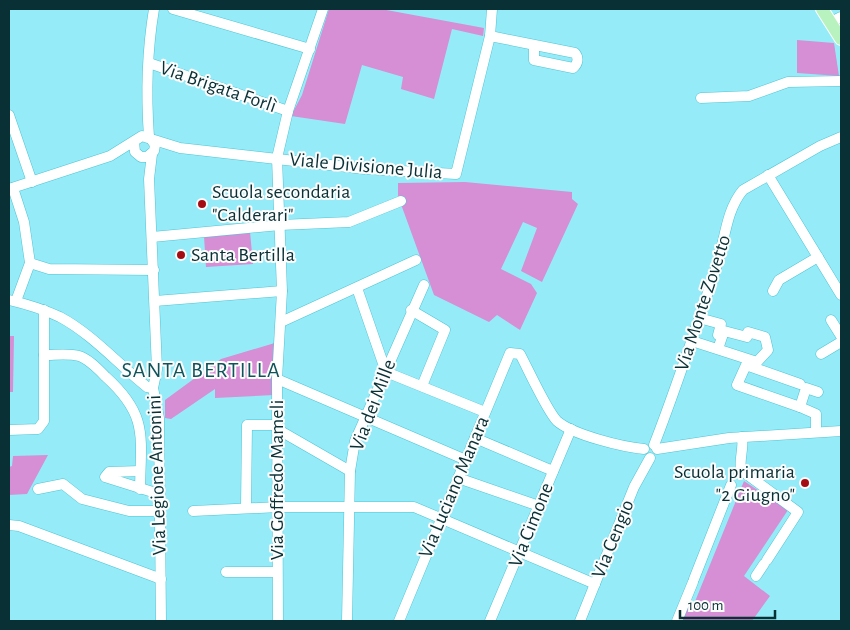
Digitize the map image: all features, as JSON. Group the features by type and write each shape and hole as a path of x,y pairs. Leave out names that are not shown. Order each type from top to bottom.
{"main road":[{"path":"822,9 836,20 841,40"}],"street":[{"path":"114,154 147,157 153,152 155,144 150,138 147,116 154,9"},
{"path":"173,9 310,49"},
{"name":"Via Goffredo Mameli","path":"278,621 276,572 279,507 277,378 282,291 277,158 288,111 324,9"},
{"path":"492,9 490,36 534,45"},
{"name":"Viale Divisione Julia","path":"150,138 180,148 365,169 456,174 490,36"},
{"name":"Via Brigata Forlì","path":"149,63 288,111"},
{"path":"701,98 749,96 788,82 841,81"},
{"path":"9,116 32,182"},
{"path":"139,156 133,149 147,116"},
{"name":"Via Monte Zovetto","path":"651,450 700,318 720,256 734,200 743,190 768,175 820,146 841,137"},
{"path":"150,138 136,140 114,154 11,188 24,222 30,262 12,300 44,310 76,327 141,382 153,388"},
{"name":"Viale Divisione Julia","path":"153,152 180,148"},
{"name":"Via Legione Antonini","path":"153,152 149,179 157,369 153,388 159,418 161,621"},
{"name":"Via Legione Antonini","path":"139,156 149,179"},
{"path":"768,175 841,294"},
{"path":"152,237 280,225 349,222 402,201"},
{"path":"772,291 779,280 818,257"},
{"path":"281,322 416,260"},
{"path":"30,262 49,269 154,270"},
{"name":"Via dei Mille","path":"347,621 350,471 355,441 411,310 424,285"},
{"path":"357,288 386,372 485,412"},
{"path":"154,301 282,291"},
{"path":"9,430 38,429 44,421 44,310"},
{"path":"411,310 445,330 422,386"},
{"path":"700,318 736,327"},
{"path":"700,318 721,325 716,349"},
{"path":"831,320 841,336"},
{"path":"692,341 716,349 757,362 768,350 765,337 748,332 747,337 724,331 716,349"},
{"path":"821,354 841,342"},
{"name":"Via Luciano Manara","path":"399,621 510,353 520,354 557,421 571,429"},
{"path":"44,355 79,356 96,368 128,400 138,420 141,436 140,488"},
{"path":"800,384 746,365 737,385 816,414 816,432"},
{"path":"277,378 466,460"},
{"path":"800,407 806,388 818,392"},
{"path":"246,507 247,426 277,427 350,471"},
{"path":"571,429 620,447 651,450 677,444 742,437 841,431"},
{"name":"Via Cimone","path":"490,621 571,429"},
{"path":"659,432 666,439 677,444"},
{"path":"742,437 744,446 740,464 741,470 798,512 756,576"},
{"path":"475,438 553,471"},
{"name":"Via Cengio","path":"580,621 634,487 651,450"},
{"path":"677,621 732,483 741,470"},
{"path":"140,471 109,472 105,477 159,494"},
{"path":"458,478 539,506"},
{"path":"38,489 64,484 82,500 129,511 159,511"},
{"path":"193,511 246,507 414,507 594,584"},
{"path":"9,524 161,579"},
{"path":"226,572 276,572"}],"shaded area":[{"path":"329,9 381,9 484,28 483,36 452,29 434,99 401,89 403,77 362,65 345,124 291,116 302,95"},
{"path":"797,40 834,43 839,76 797,73"},
{"path":"465,182 572,192 572,199 578,204 542,282 521,271 537,228 523,222 501,269 531,284 537,293 520,330 497,315 489,322 434,295 398,196 398,183"},
{"path":"250,232 253,264 206,267 204,236"},
{"path":"9,336 14,336 13,392 9,392"},
{"path":"278,342 274,395 215,398 215,389 171,419 165,418 165,400 221,359"},
{"path":"48,455 27,494 9,495 9,467 12,466 13,456"},
{"path":"744,481 788,510 744,576 770,596 752,621 682,621 689,604 694,604"}],"place":[{"name":"Scuola secondaria \"Calderari\"","path":"202,204"},
{"name":"Santa Bertilla","path":"181,255"},
{"name":"Scuola primaria \"2 Giugno\"","path":"805,483"}],"district":[{"name":"SANTA BERTILLA","path":"201,370"}]}
